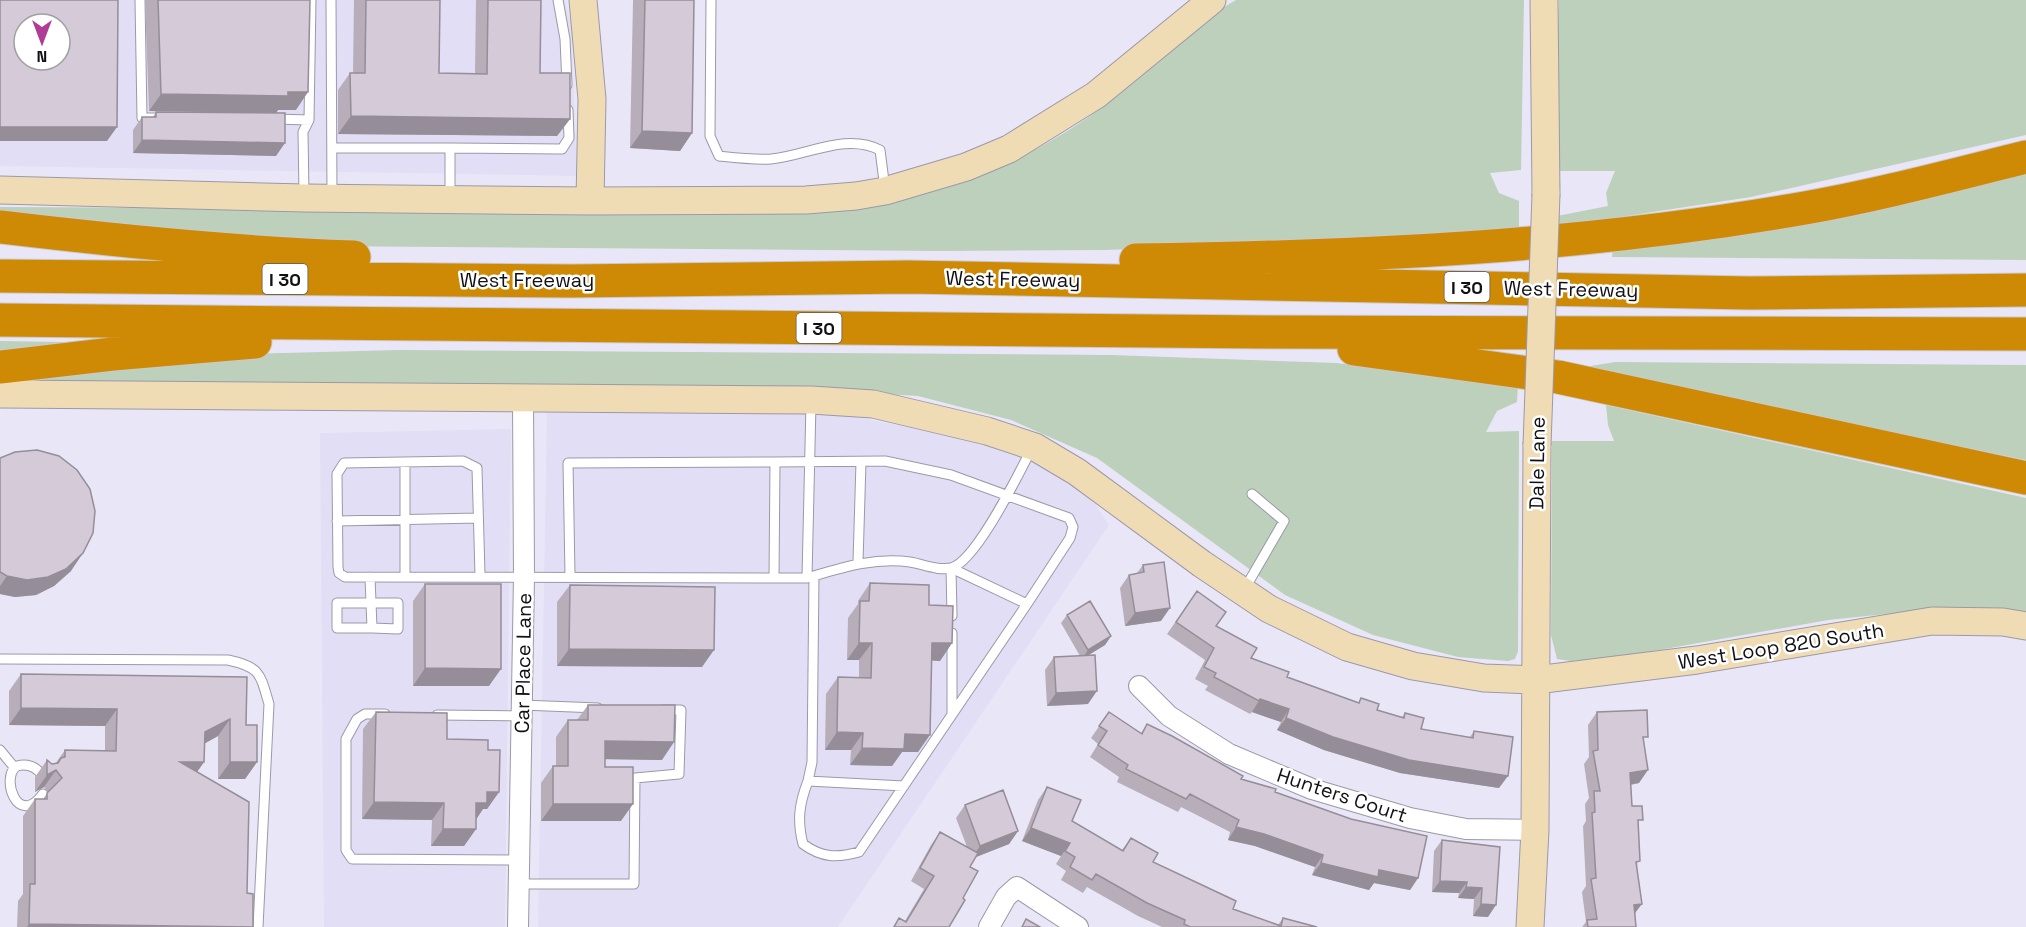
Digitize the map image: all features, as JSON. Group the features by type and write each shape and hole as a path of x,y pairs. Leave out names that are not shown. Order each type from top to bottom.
{"highway":[{"path":"908,277 992,261 1322,257 1441,251 1626,234 1804,208 2026,157"},
{"path":"0,227 146,245 258,254 382,258 507,258 571,281"},
{"name":"West Freeway","path":"0,276 571,281 908,277 1749,292 2023,289"},
{"name":"I 30","path":"0,320 1264,332 2026,334"},
{"path":"0,367 113,354 276,340 333,339 374,325"},
{"path":"1264,332 1327,345 1558,377 2026,478"},
{"path":"1492,332 1561,350 2026,352"}],"main road":[{"path":"582,0 592,99 590,201"},
{"path":"0,190 333,199 590,201 806,200 885,191 966,167 1009,149 1096,96 1212,0"},
{"name":"Dale Lane","path":"1530,927 1535,830 1536,445 1546,194 1544,0"},
{"path":"0,394 811,400 873,404 987,431 1033,446 1077,472 1269,609 1347,647 1413,666 1484,678 1536,680"},
{"name":"West Loop 820 South","path":"1536,680 1697,660 1932,621 2003,622 2026,626"}],"street":[{"name":"Car Place Lane","path":"518,927 524,576 523,399"},
{"name":"Hunters Court","path":"1139,686 1169,716 1229,754 1312,789 1410,818 1466,829 1535,830"},
{"path":"989,927 1006,897 1017,887 1078,927"}],"lane":[{"path":"140,0 142,118 166,118"},
{"path":"304,198 303,132 309,120 311,0"},
{"path":"331,0 333,199"},
{"path":"332,148 562,149 569,138 565,39 558,0"},
{"path":"711,0 710,136 720,156 773,159 825,147 867,143 880,150 885,191"},
{"path":"261,119 309,120"},
{"path":"450,148 450,200"},
{"path":"570,575 568,463 812,463 885,461 951,475 1069,518 1073,527 1070,538 859,852 841,856 818,855 803,844 798,822 800,803 812,762 810,577 812,463 811,400"},
{"path":"951,568 967,558 1007,495 1033,446"},
{"path":"480,575 477,468 463,461 344,463 337,474 337,520 339,573 345,577 570,575 774,578 810,577 858,562 910,562 931,568 951,568 1027,604"},
{"path":"405,462 405,576"},
{"path":"774,578 775,462"},
{"path":"858,562 861,462"},
{"path":"1243,592 1284,520 1252,494"},
{"path":"337,520 478,518"},
{"path":"951,568 952,713"},
{"path":"370,577 372,628"},
{"path":"337,603 398,603 398,629 372,628 337,628 337,603"},
{"path":"0,659 228,660 249,664 261,676 269,704 258,927"},
{"path":"431,715 605,708"},
{"path":"519,884 634,884 635,778 679,774 681,710 648,709"},
{"path":"398,714 365,714 351,727 346,739 346,850 352,859 520,860"},
{"path":"0,750 14,767"},
{"path":"42,775 27,765 14,767 8,772 3,784 7,797 12,802 25,806 32,804 43,794"},
{"path":"808,781 903,786"}],"shaded area":[{"path":"0,0 565,0 571,24 577,176 0,166"},
{"path":"547,412 839,414 997,444 1048,464 1095,504 1109,525 838,927 538,927"},
{"path":"511,429 505,927 324,927 320,433"}],"green space":[{"path":"1236,0 1524,0 1521,170 1490,173 1499,193 1519,201 1519,228 1314,242 1104,250 939,251 311,246 0,221 0,207 208,208 882,202 967,181 1031,152 1073,128 1111,101 1203,22"},
{"path":"1559,0 2026,0 2026,135 1751,197 1561,226 1557,216 1608,206 1606,193 1615,171 1553,171"},
{"path":"2026,171 2026,260 1612,257 1613,247"},
{"path":"0,341 121,343 0,354"},
{"path":"399,350 1112,355 1336,363 1518,384 1517,402 1497,411 1486,432 1519,431 1518,651 1515,659 1508,661 1458,657 1373,635 1285,595 1097,458 1011,420 918,396 848,392 0,386 0,373 242,354"},
{"path":"1615,362 2026,365 2026,460 1579,368"},
{"path":"1606,405 2026,498 2026,614 1915,611 1828,620 1614,658 1570,661 1557,659 1551,635 1552,441 1614,441 1608,425"}],"building":[{"path":"0,0 118,0 117,127 0,127"},
{"path":"158,0 310,0 308,92 288,92 288,96 161,94"},
{"path":"366,0 440,0 439,73 487,74 488,0 541,0 540,73 570,73 570,119 351,116 350,73 365,73"},
{"path":"645,0 694,0 692,133 642,131"},
{"path":"156,112 285,113 285,143 142,140 142,117 156,117"},
{"path":"37,450 59,456 77,470 90,489 95,511 93,533 83,553 66,569 48,577 27,580 7,576 0,572 0,458 15,452"},
{"path":"1164,562 1170,608 1135,613 1129,575 1144,572 1143,565"},
{"path":"870,583 929,585 929,605 953,606 952,643 932,643 930,735 905,734 904,749 862,748 863,733 837,732 838,677 871,678 872,643 859,643 860,601 869,601"},
{"path":"425,584 501,584 501,669 425,668"},
{"path":"570,585 715,587 714,650 569,649"},
{"path":"1197,591 1226,612 1216,626 1257,648 1251,658 1289,672 1287,677 1359,703 1361,698 1379,704 1377,710 1404,718 1405,713 1424,718 1421,729 1473,738 1474,731 1513,737 1508,776 1409,760 1333,737 1286,718 1289,709 1260,699 1259,701 1214,677 1216,673 1204,667 1214,648 1176,622"},
{"path":"1090,601 1111,636 1088,650 1067,615"},
{"path":"1095,655 1097,691 1056,693 1054,657"},
{"path":"21,674 247,677 246,725 257,725 257,762 230,762 230,719 205,732 204,762 180,762 249,802 247,893 253,894 253,927 29,924 30,884 35,884 35,799 47,799 47,793 62,778 56,770 47,775 47,760 52,764 58,763 61,758 65,757 65,750 116,751 117,709 21,708"},
{"path":"588,705 675,705 674,742 605,741 605,767 633,767 633,804 553,804 553,766 568,766 568,720 588,720"},
{"path":"1647,710 1648,737 1643,737 1648,770 1630,773 1632,806 1642,806 1643,820 1638,820 1640,861 1636,862 1642,904 1634,905 1636,927 1588,927 1587,920 1597,919 1591,879 1596,878 1592,813 1595,812 1594,791 1600,791 1593,751 1598,750 1597,712"},
{"path":"376,712 447,713 447,739 488,740 488,750 500,750 499,792 487,792 487,803 476,803 476,829 443,829 444,803 374,802"},
{"path":"1109,712 1142,734 1147,724 1172,736 1243,776 1241,779 1276,789 1275,792 1351,819 1427,836 1418,878 1379,870 1378,877 1321,863 1323,855 1264,834 1236,827 1239,820 1190,794 1186,799 1126,769 1128,765 1098,745 1107,731 1099,726"},
{"path":"1047,787 1081,800 1072,821 1123,851 1131,838 1158,853 1153,862 1236,901 1233,909 1281,926 1283,918 1317,927 1190,927 1184,924 1185,920 1147,903 1096,874 1092,880 1070,867 1075,857 1065,851 1070,843 1031,828"},
{"path":"1003,790 1018,831 980,846 965,805"},
{"path":"940,832 978,853 970,867 978,871 963,898 965,900 949,927 894,927 899,918 906,922 934,876 920,868"},
{"path":"1442,840 1500,847 1496,905 1481,904 1482,888 1466,887 1467,882 1440,881"},
{"path":"1026,919 1040,927 1022,927"}]}
